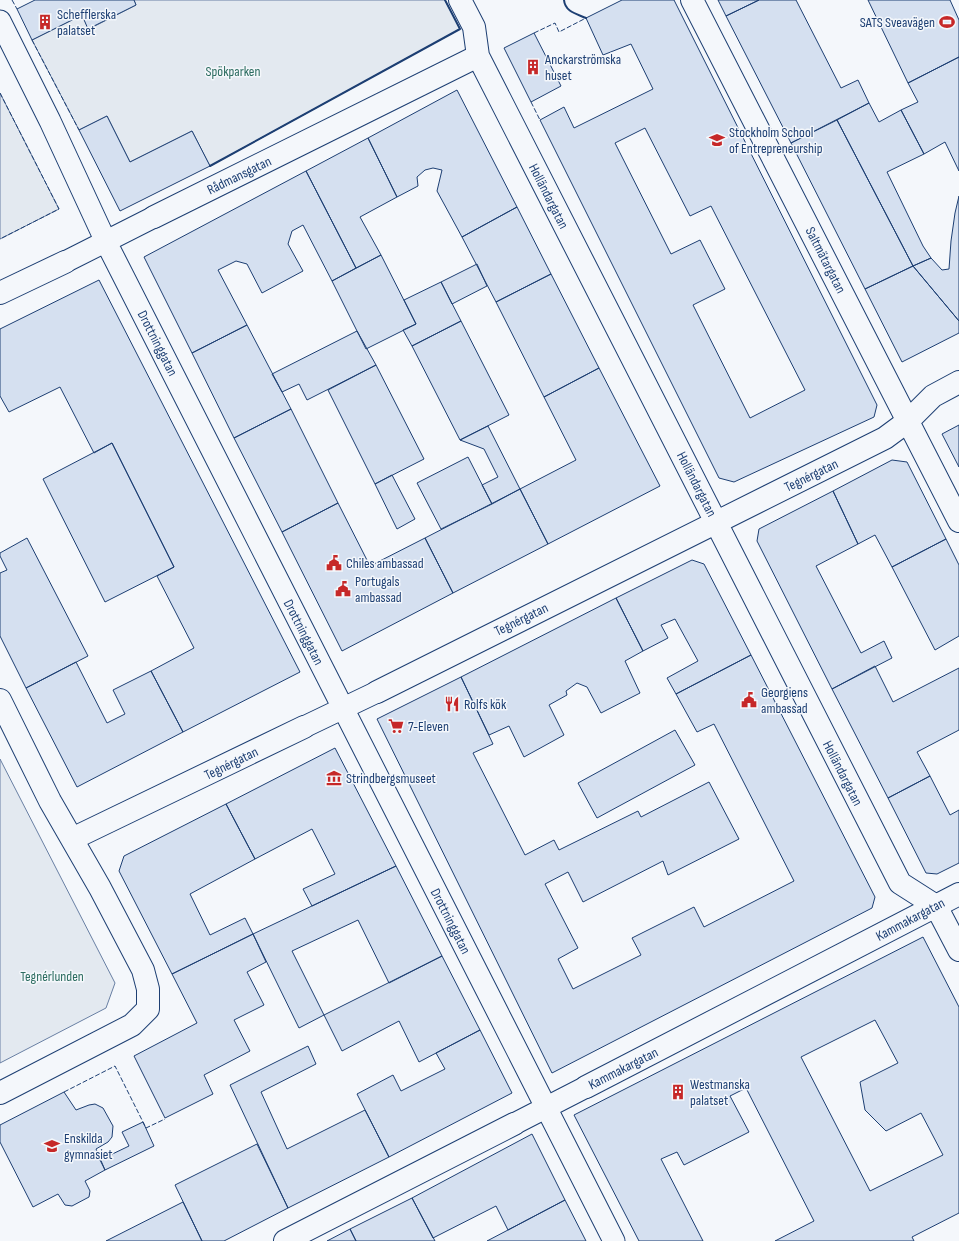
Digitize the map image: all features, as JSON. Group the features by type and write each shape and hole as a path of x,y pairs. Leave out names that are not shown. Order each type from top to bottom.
{"street":[{"name":"Holländargatan","path":"460,0 474,27 478,56 900,883 936,906 959,950"},
{"name":"Saltmätargatan","path":"692,0 959,521"},
{"name":"Drottninggatan","path":"0,21 50,121 106,242 614,1241"},
{"name":"Rådmansgatan","path":"0,293 106,242 478,56"},
{"name":"Tegnérgatan","path":"72,839 343,709 885,438 908,421 933,396 959,382"},
{"path":"0,700 50,801 100,888 143,970 148,989 148,1008 132,1025 0,1093"},
{"name":"Kammakargatan","path":"285,1241 546,1108 959,894"}],"green space":[{"name":"Spökparken","path":"134,0 445,0 460,29 210,166 192,131 130,162 107,116 79,130 32,40 82,15 89,29 136,5"},
{"path":"0,93 59,209 0,239"},
{"name":"Tegnérlunden","path":"0,759 115,983 106,1008 0,1063"}],"building":[{"name":"Schefflerska palatset","path":"35,0 134,0 136,5 88,29 82,15 32,40 17,9"},
{"path":"622,0 674,0 877,405 874,417 734,482 719,478 540,120 564,107 574,128 653,89 631,44 603,55 586,18","holes":["645,128 690,216 711,206 805,390 750,418 693,305 725,289 700,240 671,254 615,143"]},
{"path":"718,0 759,0 726,16"},
{"path":"759,0 796,0 841,88 858,80 869,103 791,143 726,16"},
{"path":"868,0 950,0 959,20 959,57 908,83"},
{"name":"Anckarströmska huset","path":"534,33 561,86 531,102 504,48"},
{"path":"959,57 959,171 945,142 924,154 901,110 918,102 908,83"},
{"path":"457,90 517,207 462,237 437,191 442,170 433,168 425,170 417,177 418,186 397,197 368,138"},
{"path":"869,103 879,122 901,110 924,154 887,172 923,246 931,258 913,266 837,120"},
{"path":"107,116 130,162 192,131 210,166 120,211 79,130"},
{"path":"837,120 913,266 865,289 791,143"},
{"path":"368,138 397,197 360,217 381,255 356,268 306,171"},
{"path":"306,171 356,268 332,281 303,225 292,231 288,244 303,271 262,293 247,264 236,261 218,270 247,325 192,353 144,257"},
{"path":"959,196 959,321 913,266 931,258 942,270 949,269 951,241"},
{"path":"517,207 551,274 496,302 462,237"},
{"path":"381,255 416,324 366,349 332,281"},
{"path":"477,264 487,286 452,304 441,282"},
{"path":"913,266 959,321 959,333 902,362 865,289"},
{"path":"551,274 599,368 544,397 496,302"},
{"path":"99,280 300,672 183,732 151,671 194,648 157,576 174,567 112,443 94,453 60,387 9,412 0,396 0,329"},
{"path":"441,282 461,321 412,346 403,330 416,324 404,300"},
{"path":"461,321 509,415 460,440 412,346"},
{"path":"247,325 291,409 234,438 192,353"},
{"path":"357,331 376,365 307,400 299,384 282,392 272,374"},
{"path":"376,365 424,459 375,484 328,390"},
{"path":"599,368 660,486 548,544 520,489 576,460 544,397"},
{"path":"291,409 338,503 282,532 234,438"},
{"path":"959,425 959,467 942,434"},
{"path":"488,426 520,489 492,504 482,485 498,477 484,449 460,440"},
{"path":"112,443 174,567 105,602 43,479"},
{"path":"468,457 492,504 441,529 417,483"},
{"path":"892,460 907,462 946,539 892,567 875,535 858,544 833,491"},
{"path":"392,475 415,519 397,529 375,484"},
{"path":"520,489 548,544 453,593 425,538"},
{"path":"833,491 858,544 816,566 861,653 884,641 892,658 832,689 757,541 759,529"},
{"path":"338,503 370,566 425,538 453,593 342,651 282,532"},
{"path":"27,538 88,656 26,688 0,636 0,573 7,570 0,553"},
{"path":"946,539 959,565 959,636 935,650 892,567"},
{"path":"692,560 704,564 751,655 676,694 667,678 698,661 675,619 661,625 668,638 643,651 616,598"},
{"path":"616,598 643,651 625,661 640,693 601,713 587,687 577,683 566,691 567,695 549,705 564,735 524,757 509,726 489,735 461,677"},
{"path":"751,655 875,897 872,908 552,1073 377,719 461,677 493,744 473,753 525,855 554,840 559,850 638,811 641,817 709,782 739,839 668,875 663,861 583,902 568,872 545,884 578,948 558,959 573,989 641,955 632,938 694,907 704,927 794,881 714,724 697,732 676,694"},
{"path":"76,662 107,723 125,714 113,690 151,671 183,732 77,787 26,688"},
{"path":"875,666 893,702 959,668 959,730 917,752 930,776 888,798 832,689"},
{"path":"675,730 695,765 597,818 578,783"},
{"path":"335,748 396,866 312,906 303,889 335,874 312,829 255,859 226,804"},
{"path":"930,776 950,815 959,810 959,863 937,874 926,873 888,798"},
{"path":"226,804 255,859 190,894 210,935 245,918 253,934 172,974 119,871 124,856"},
{"path":"396,866 442,956 389,983 358,920 292,951 324,1015 299,1028 253,934"},
{"path":"253,934 266,962 247,972 264,1005 234,1020 250,1051 204,1075 213,1094 165,1118 134,1056 197,1023 172,974"},
{"name":"Westmanska palatset","path":"923,937 959,1007 959,1213 912,1237 914,1241 775,1241 814,1221 746,1088 730,1096 749,1132 684,1165 677,1152 661,1159 703,1241 639,1241 574,1115","holes":["875,1020 898,1063 860,1082 865,1110 886,1131 921,1113 943,1155 870,1191 801,1057"]},
{"path":"442,956 480,1030 419,1062 399,1021 342,1051 324,1015"},
{"path":"480,1030 512,1093 389,1157 357,1094 393,1075 401,1091 445,1069 436,1053"},
{"path":"308,1046 316,1064 261,1092 287,1149 365,1110 389,1157 288,1208 230,1085"},
{"name":"Enskilda gymnasiet","path":"64,1092 76,1110 95,1104 103,1108 113,1126 112,1137 108,1142 96,1149 105,1170 85,1181 90,1191 89,1197 72,1206 65,1205 58,1194 33,1207 0,1142 0,1125"},
{"path":"143,1122 154,1146 105,1170 100,1160 129,1146 122,1132"},
{"path":"532,1134 565,1200 508,1230 496,1206 433,1238 412,1198"},
{"path":"257,1144 288,1208 224,1241 202,1241 175,1185"},
{"path":"412,1198 435,1241 356,1241 350,1229"},
{"path":"565,1200 586,1241 487,1241 508,1230"},
{"path":"183,1202 202,1241 106,1241"},
{"path":"350,1229 356,1241 327,1241"}],"fence":[{"path":"12,0 17,9"},
{"path":"210,166 460,29 445,0"},
{"path":"534,33 555,23 559,32 586,18"},
{"path":"32,40 79,130"},
{"path":"0,93 59,209 0,239"},
{"path":"531,102 540,120"},
{"path":"64,1092 115,1066 146,1128 165,1119"}],"wall":[{"path":"210,166 460,29 445,0"},
{"path":"564,0 569,10 586,18"}],"place":[{"name":"Schefflerska palatset","path":"45,22"},
{"name":"SATS Sveavägen","path":"947,22"},
{"name":"Anckarströmska huset","path":"533,67"},
{"name":"Stockholm School of Entrepreneurship","path":"717,140"},
{"name":"Chiles ambassad","path":"334,563"},
{"name":"Portugals ambassad","path":"343,589"},
{"name":"Georgiens ambassad","path":"749,700"},
{"name":"Rolfs kök","path":"452,704"},
{"name":"7-Eleven","path":"396,726"},
{"name":"Strindbergsmuseet","path":"334,778"},
{"name":"Westmanska palatset","path":"678,1092"},
{"name":"Enskilda gymnasiet","path":"52,1146"}]}
